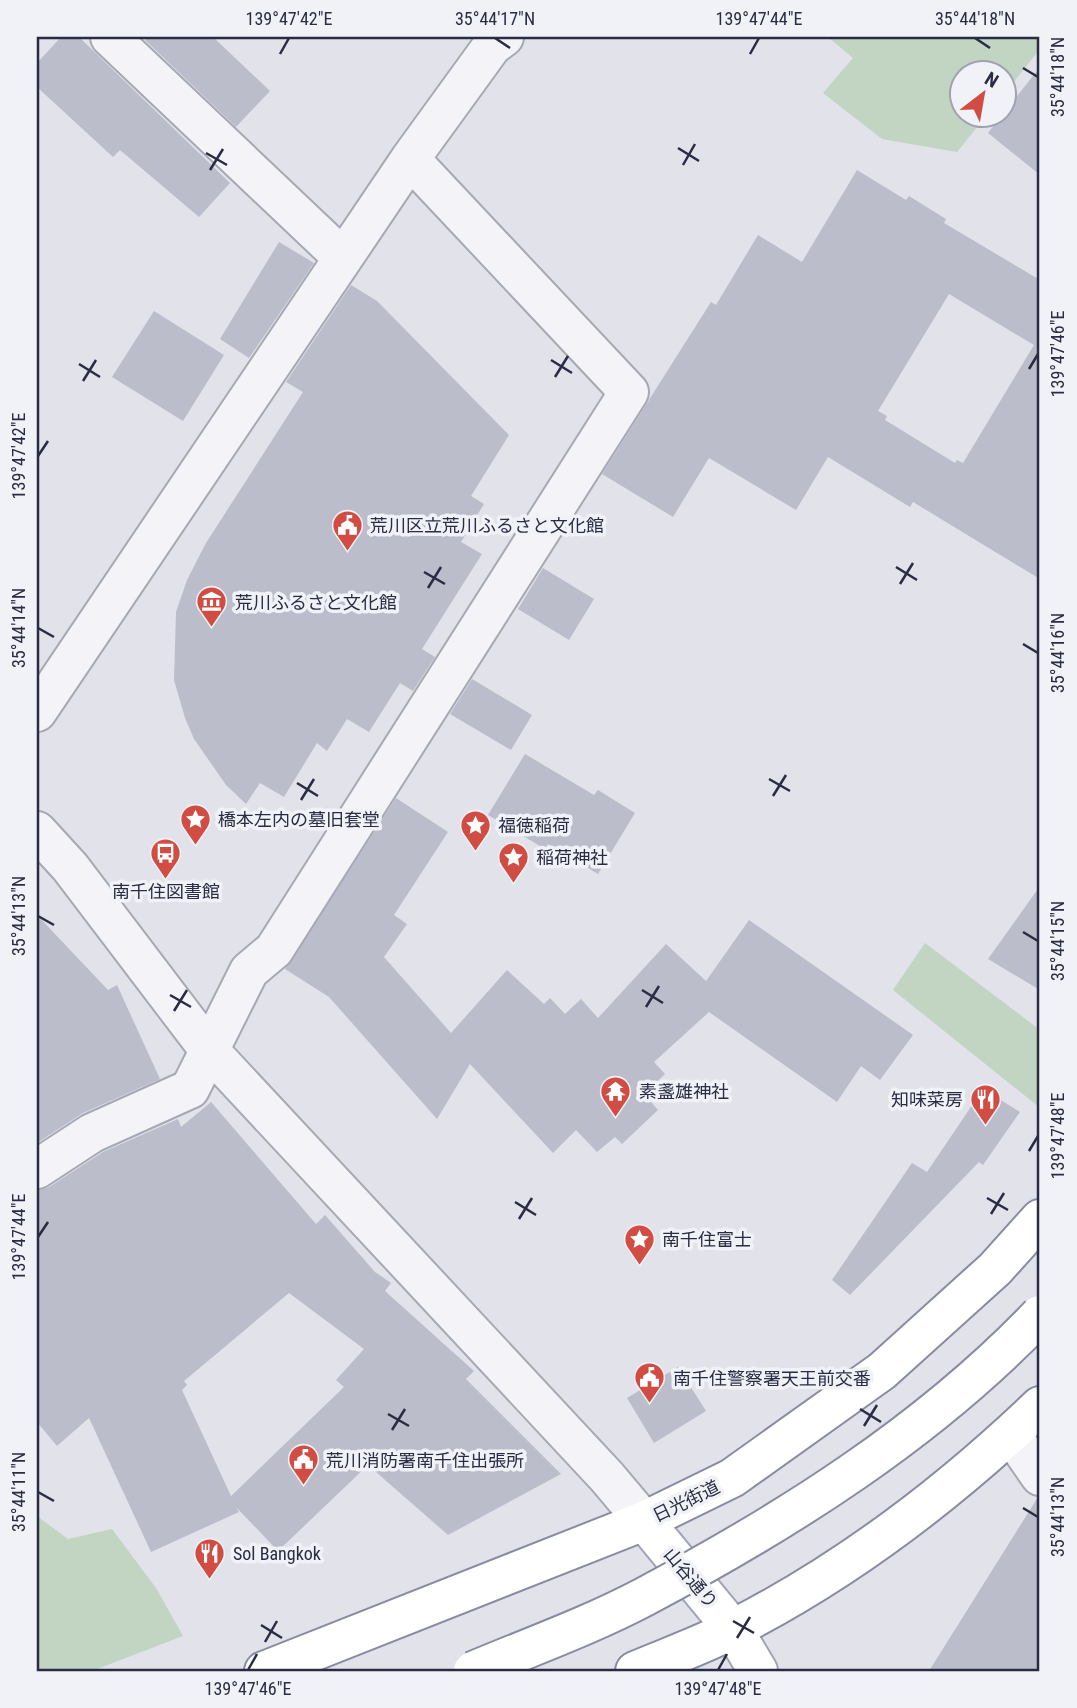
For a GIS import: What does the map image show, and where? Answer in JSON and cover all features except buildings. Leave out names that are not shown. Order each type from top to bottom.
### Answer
[{"type":"main road","name":"日光街道","points":[[264,1671],[644,1521],[732,1478],[882,1371],[995,1269],[1040,1219]]},
{"type":"main road","points":[[473,1671],[642,1598],[799,1509],[912,1431],[1040,1315]]},
{"type":"main road","points":[[635,1671],[733,1629],[836,1570],[936,1499],[1040,1406]]},
{"type":"main road","name":"山谷通り","points":[[644,1521],[733,1629],[758,1671]]},
{"type":"street","points":[[110,37],[343,258]]},
{"type":"street","points":[[37,712],[410,159],[492,46],[504,37]]},
{"type":"street","points":[[37,1169],[92,1133],[190,1089],[249,971],[274,950],[629,392],[410,159]]},
{"type":"street","points":[[37,831],[70,867],[208,1051],[607,1478],[644,1521]]},
{"type":"street","points":[[1011,1434],[1040,1476]]},
{"type":"green space","points":[[828,37],[1040,37],[1040,49],[1018,76],[1018,60],[948,60],[948,130],[975,130],[957,152],[882,139],[823,93],[853,58]]},
{"type":"green space","points":[[925,943],[1040,1030],[1039,1107],[893,990]]},
{"type":"green space","points":[[37,1516],[68,1539],[112,1529],[156,1588],[183,1636],[92,1671],[37,1671]]},
{"type":"place","name":"荒川区立荒川ふるさと文化館","points":[[347,552]]},
{"type":"place","name":"荒川ふるさと文化館","points":[[212,629]]},
{"type":"place","name":"橋本左内の墓旧套堂","points":[[195,846]]},
{"type":"place","name":"福徳稲荷","points":[[475,852]]},
{"type":"place","name":"南千住図書館","points":[[166,880]]},
{"type":"place","name":"稲荷神社","points":[[513,884]]},
{"type":"place","name":"素盞雄神社","points":[[616,1118]]},
{"type":"place","name":"知味菜房","points":[[986,1126]]},
{"type":"place","name":"南千住富士","points":[[639,1266]]},
{"type":"place","name":"南千住警察署天王前交番","points":[[650,1405]]},
{"type":"place","name":"荒川消防署南千住出張所","points":[[303,1487]]},
{"type":"place","name":"Sol Bangkok","points":[[210,1580]]}]
